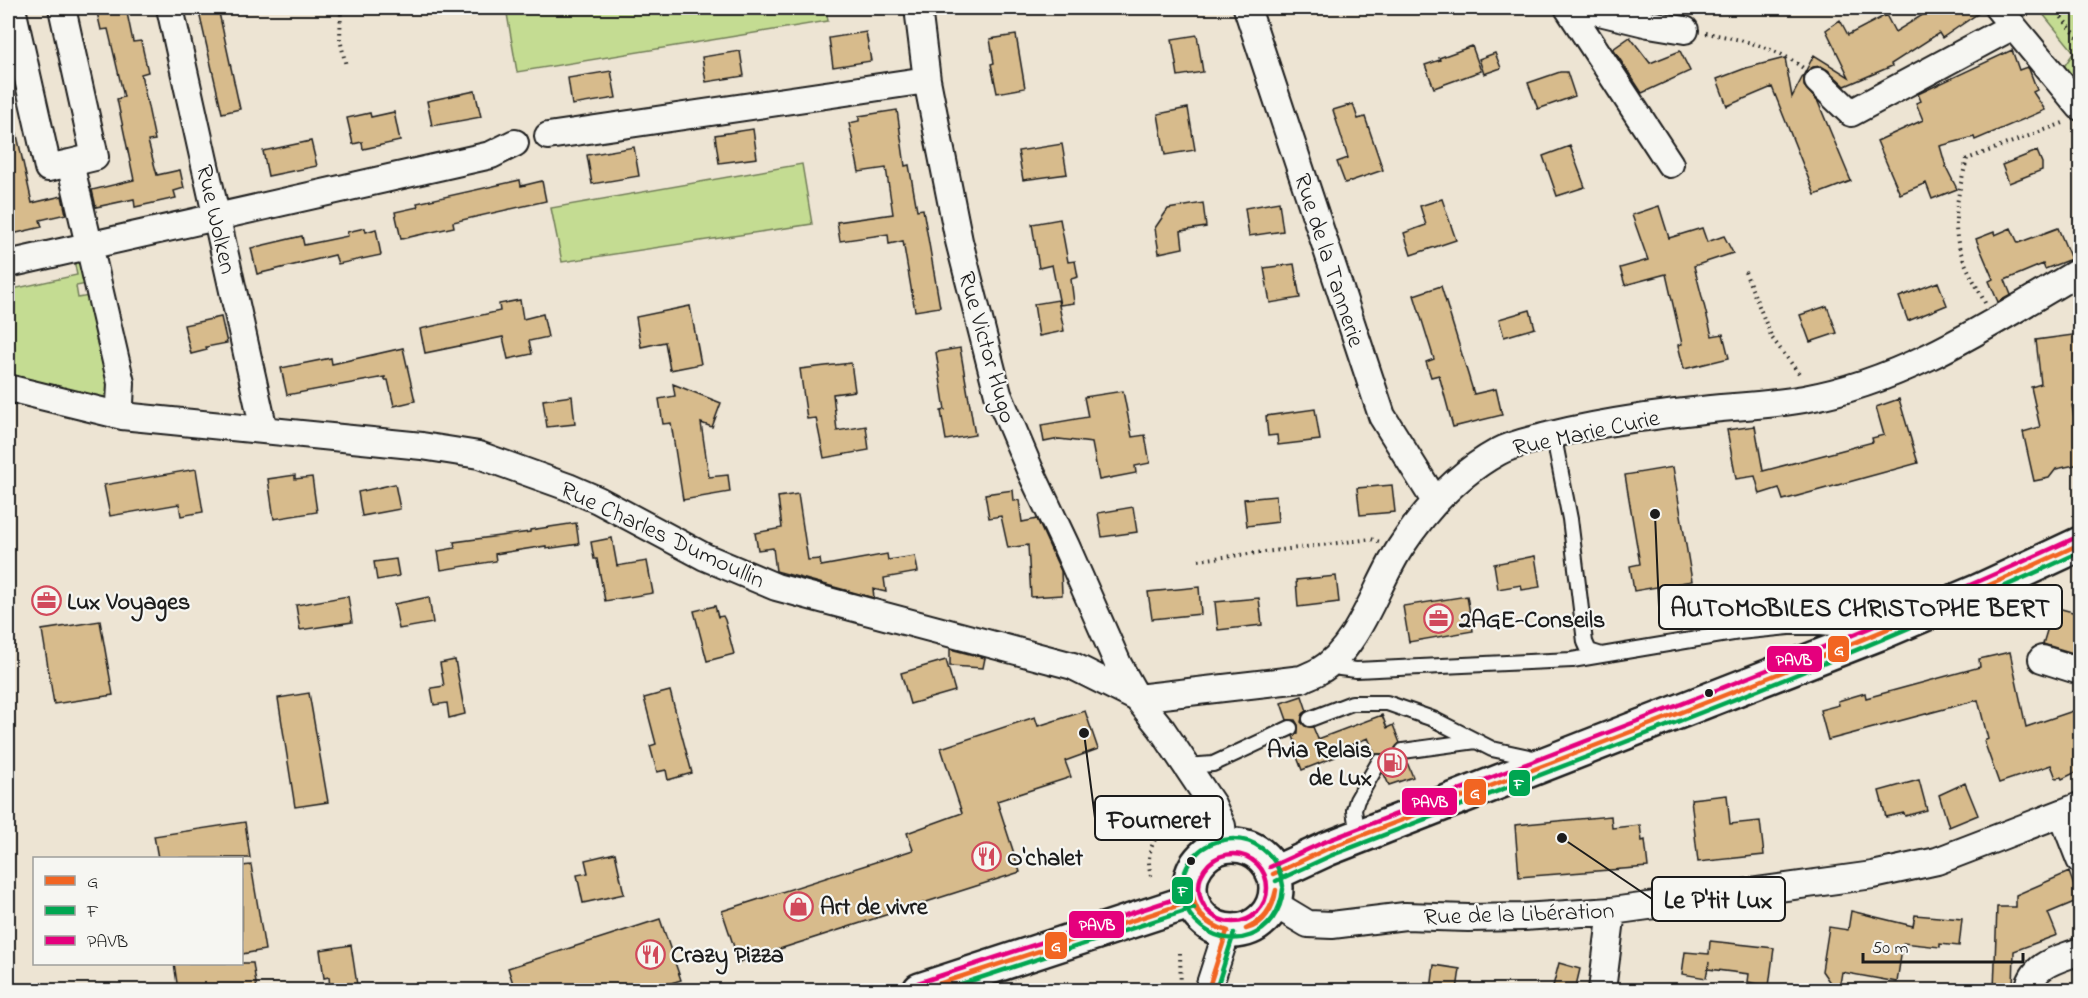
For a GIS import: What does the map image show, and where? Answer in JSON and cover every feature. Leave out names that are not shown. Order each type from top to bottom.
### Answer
[{"type":"main road","points":[[1274,888],[1358,837],[1880,633],[1979,591],[2080,544]]},
{"type":"main road","points":[[1224,846],[1240,846],[1254,851],[1266,861],[1274,888],[1266,916],[1255,926],[1241,931],[1227,931],[1215,928],[1197,912],[1192,901],[1190,887],[1196,867],[1211,851],[1224,846]]},
{"type":"main road","points":[[920,990],[1192,901]]},
{"type":"street","points":[[12,8],[48,168],[95,158],[62,8]]},
{"type":"street","name":"Rue Wolken","points":[[170,8],[264,430]]},
{"type":"street","name":"Rue Victor Hugo","points":[[918,8],[927,80],[959,241],[998,394],[1118,664],[1137,698]]},
{"type":"street","name":"Rue de la Tannerie","points":[[1247,8],[1382,416],[1435,501]]},
{"type":"street","points":[[1568,8],[1670,164]]},
{"type":"street","points":[[1583,8],[1685,30]]},
{"type":"street","points":[[1818,81],[1851,113],[2005,17],[2075,114]]},
{"type":"street","points":[[548,136],[927,80]]},
{"type":"street","points":[[8,264],[491,155],[515,143]]},
{"type":"street","points":[[70,163],[121,383],[122,416]]},
{"type":"street","name":"Rue Marie Curie","points":[[1137,698],[1302,679],[1320,671],[1355,633],[1400,549],[1435,501],[1474,468],[1500,451],[1556,434],[1658,416],[1769,405],[1852,388],[1887,376],[1929,357],[2080,271]]},
{"type":"street","name":"Rue Charles Dumoullin","points":[[8,388],[122,416],[432,447],[479,455],[598,500],[737,573],[776,587],[1073,666],[1137,698],[1161,728],[1206,794],[1222,826],[1224,846]]},
{"type":"street","points":[[2042,659],[2080,671]]},
{"type":"street","points":[[2071,810],[2080,860]]},
{"type":"street","name":"Rue de la Libération","points":[[1274,888],[1308,924],[1332,925],[1405,916],[1523,917],[1612,911],[1873,875],[1936,861],[2071,810]]},
{"type":"street","points":[[1602,990],[1612,911]]},
{"type":"street","points":[[1208,990],[1227,931]]},
{"type":"street","points":[[2028,990],[2034,974],[2046,964],[2080,951]]},
{"type":"lane","points":[[1556,434],[1554,438],[1570,519],[1585,642],[1589,651],[1602,655]]},
{"type":"lane","points":[[1329,662],[1340,668],[1356,670],[1572,660],[1739,632],[1789,627],[1821,627],[1880,633]]},
{"type":"lane","points":[[1310,719],[1352,703],[1387,703],[1433,719],[1492,749],[1552,761]]},
{"type":"lane","points":[[1187,766],[1213,764],[1290,728]]},
{"type":"lane","points":[[1403,751],[1476,741]]},
{"type":"lane","points":[[1358,837],[1354,810],[1357,800],[1379,762]]},
{"type":"path","points":[[341,8],[340,39],[346,66]]},
{"type":"path","points":[[2054,8],[2080,40]]},
{"type":"path","points":[[1685,30],[1737,39],[1783,55],[1801,66],[1818,81]]},
{"type":"path","points":[[1993,322],[1958,244],[1956,218],[1967,159],[2075,114]]},
{"type":"path","points":[[1745,272],[1772,338],[1815,397]]},
{"type":"path","points":[[1199,560],[1371,539],[1400,549]]},
{"type":"path","points":[[1151,876],[1148,865],[1155,837],[1206,794]]},
{"type":"path","points":[[1180,953],[1181,990]]},
{"type":"green space","points":[[506,8],[826,8],[828,21],[517,72]]},
{"type":"green space","points":[[2038,8],[2080,8],[2080,89],[2063,68],[2074,52]]},
{"type":"green space","points":[[802,164],[812,224],[562,262],[551,208]]},
{"type":"green space","points":[[74,260],[81,261],[87,284],[76,286],[78,298],[89,296],[111,383],[107,395],[95,401],[8,380],[8,290],[77,275]]},
{"type":"building","points":[[96,8],[126,8],[133,42],[141,41],[148,72],[141,74],[155,140],[148,141],[157,175],[180,170],[184,188],[174,191],[176,198],[135,207],[134,199],[96,207],[92,190],[134,180],[117,99],[124,97],[108,29],[101,30]]},
{"type":"building","points":[[198,8],[218,8],[240,109],[222,113]]},
{"type":"building","points":[[1934,8],[1983,8],[1983,10],[1942,38],[1939,33],[1891,64],[1892,66],[1845,86],[1821,66],[1813,67],[1804,77],[1804,86],[1818,102],[1851,181],[1815,195],[1772,87],[1727,106],[1717,79],[1746,68],[1785,58],[1792,97],[1814,55],[1849,77],[1826,30],[1840,20],[1848,35],[1886,15],[1895,32]]},
{"type":"building","points":[[866,32],[871,61],[833,67],[829,38]]},
{"type":"building","points":[[1016,35],[1025,88],[997,93],[991,64],[994,63],[990,39]]},
{"type":"building","points":[[1197,35],[1203,72],[1178,76],[1172,39]]},
{"type":"building","points":[[1630,37],[1650,63],[1680,51],[1690,71],[1642,93],[1613,49]]},
{"type":"building","points":[[1472,46],[1481,71],[1434,88],[1425,65]]},
{"type":"building","points":[[2012,50],[2019,70],[2027,67],[2029,69],[2037,90],[2033,92],[2045,110],[1975,140],[1974,137],[1940,146],[1946,167],[1957,189],[1932,199],[1926,183],[1900,194],[1877,141],[1923,120],[1916,103],[1921,101],[1918,94]]},
{"type":"building","points":[[740,51],[744,76],[706,82],[702,57]]},
{"type":"building","points":[[1495,53],[1501,68],[1484,74],[1479,59]]},
{"type":"building","points":[[611,71],[616,98],[572,105],[568,78]]},
{"type":"building","points":[[1560,72],[1567,72],[1575,96],[1538,109],[1528,83]]},
{"type":"building","points":[[475,91],[481,117],[432,126],[427,101]]},
{"type":"building","points":[[1353,104],[1358,119],[1365,117],[1383,170],[1345,183],[1337,162],[1348,158],[1333,110]]},
{"type":"building","points":[[1188,108],[1195,150],[1165,155],[1158,114]]},
{"type":"building","points":[[897,110],[905,166],[909,165],[917,210],[923,209],[940,307],[915,311],[903,241],[889,244],[888,234],[840,241],[837,222],[893,214],[886,168],[859,172],[849,123],[859,121],[859,116]]},
{"type":"building","points":[[394,112],[400,141],[363,149],[362,142],[353,144],[347,118],[370,113],[371,117]]},
{"type":"building","points":[[8,126],[15,126],[32,203],[62,196],[66,214],[40,220],[42,227],[8,235],[8,208],[12,207],[8,189]]},
{"type":"building","points":[[753,129],[757,158],[719,163],[715,135]]},
{"type":"building","points":[[311,141],[317,166],[268,176],[263,151]]},
{"type":"building","points":[[1062,144],[1067,174],[1023,180],[1018,151]]},
{"type":"building","points":[[1570,146],[1585,187],[1557,196],[1543,156]]},
{"type":"building","points":[[634,147],[639,176],[592,184],[587,155]]},
{"type":"building","points":[[2037,151],[2042,170],[2009,183],[2002,165]]},
{"type":"building","points":[[520,180],[521,186],[542,181],[546,201],[453,222],[454,227],[401,239],[395,212],[418,207],[417,203]]},
{"type":"building","points":[[1442,199],[1456,240],[1411,255],[1404,233],[1426,225],[1420,206]]},
{"type":"building","points":[[1279,202],[1283,231],[1249,236],[1245,208]]},
{"type":"building","points":[[1203,203],[1206,227],[1181,231],[1183,248],[1159,253],[1155,228],[1168,209]]},
{"type":"building","points":[[1659,206],[1669,238],[1702,228],[1707,242],[1724,236],[1733,253],[1694,266],[1712,336],[1723,334],[1729,358],[1684,369],[1678,345],[1682,344],[1666,274],[1625,285],[1620,268],[1648,260],[1632,215]]},
{"type":"building","points":[[1060,219],[1068,262],[1075,261],[1078,277],[1071,279],[1074,303],[1060,305],[1052,265],[1039,268],[1032,224]]},
{"type":"building","points":[[365,228],[366,232],[376,229],[381,255],[338,264],[335,255],[257,274],[251,248],[302,236],[304,245],[348,236],[347,232]]},
{"type":"building","points":[[2011,228],[2018,243],[2058,228],[2071,259],[2045,269],[2043,264],[2005,280],[2011,295],[1998,302],[1989,281],[1993,279],[1976,239],[1994,232],[1995,235]]},
{"type":"building","points":[[1294,264],[1300,298],[1270,303],[1264,268]]},
{"type":"building","points":[[1938,282],[1947,305],[1908,321],[1899,297]]},
{"type":"building","points":[[1441,286],[1474,394],[1496,389],[1502,415],[1453,427],[1439,375],[1431,377],[1426,362],[1434,359],[1414,295]]},
{"type":"building","points":[[520,300],[523,319],[543,314],[548,337],[529,341],[532,354],[508,359],[503,337],[425,353],[420,329],[500,311],[499,304]]},
{"type":"building","points":[[1058,300],[1064,331],[1039,336],[1034,304]]},
{"type":"building","points":[[690,306],[701,364],[670,370],[665,342],[641,347],[636,317]]},
{"type":"building","points":[[1827,306],[1837,333],[1810,342],[1800,315]]},
{"type":"building","points":[[1530,310],[1535,328],[1504,337],[1499,319]]},
{"type":"building","points":[[221,317],[227,343],[206,347],[207,350],[191,354],[184,325]]},
{"type":"building","points":[[2080,334],[2080,403],[2072,405],[2080,464],[2056,469],[2049,478],[2034,481],[2023,432],[2040,427],[2031,387],[2041,384],[2036,340]]},
{"type":"building","points":[[403,348],[415,401],[394,406],[388,380],[385,380],[385,377],[287,395],[281,368],[331,358],[332,364]]},
{"type":"building","points":[[960,348],[975,435],[946,440],[941,411],[945,410],[936,352]]},
{"type":"building","points":[[851,363],[855,391],[833,394],[837,431],[866,426],[869,450],[824,458],[816,418],[807,419],[800,369]]},
{"type":"building","points":[[673,384],[721,403],[712,427],[701,423],[709,477],[728,475],[730,492],[683,500],[671,423],[663,424],[659,399],[675,396]]},
{"type":"building","points":[[1123,391],[1132,437],[1145,435],[1150,463],[1135,466],[1136,473],[1099,480],[1092,443],[1059,439],[1044,442],[1041,425],[1088,417],[1084,397]]},
{"type":"building","points":[[572,396],[575,424],[547,427],[543,400]]},
{"type":"building","points":[[1899,399],[1918,463],[1783,500],[1779,488],[1760,494],[1755,476],[1736,479],[1727,430],[1755,426],[1763,471],[1873,442],[1872,438],[1884,435],[1876,407]]},
{"type":"building","points":[[1315,409],[1320,440],[1278,445],[1277,435],[1268,436],[1266,416]]},
{"type":"building","points":[[1673,467],[1692,581],[1634,591],[1630,566],[1640,564],[1625,475]]},
{"type":"building","points":[[196,469],[203,512],[181,516],[179,504],[110,516],[104,485]]},
{"type":"building","points":[[295,475],[295,479],[312,477],[317,512],[274,519],[268,479]]},
{"type":"building","points":[[395,484],[400,509],[362,516],[358,492]]},
{"type":"building","points":[[1392,485],[1395,512],[1360,515],[1357,488]]},
{"type":"building","points":[[1013,490],[1014,501],[1019,500],[1022,522],[1037,519],[1061,571],[1062,595],[1031,597],[1028,545],[1008,548],[1001,516],[989,518],[985,494]]},
{"type":"building","points":[[798,494],[808,560],[820,559],[821,566],[887,554],[888,560],[915,556],[918,572],[884,578],[886,592],[873,589],[874,598],[776,571],[773,548],[758,550],[755,533],[782,528],[778,497]]},
{"type":"building","points":[[1276,496],[1278,522],[1247,526],[1244,499]]},
{"type":"building","points":[[1133,507],[1137,532],[1102,537],[1098,513]]},
{"type":"building","points":[[576,523],[579,544],[546,549],[546,546],[495,554],[496,561],[441,570],[438,551],[455,548],[454,542],[530,532],[530,530]]},
{"type":"building","points":[[612,538],[617,566],[647,561],[653,593],[605,601],[597,559],[594,559],[591,542]]},
{"type":"building","points":[[1535,556],[1540,587],[1522,590],[1521,585],[1498,589],[1494,564]]},
{"type":"building","points":[[396,559],[399,576],[377,580],[374,562]]},
{"type":"building","points":[[1336,576],[1339,602],[1298,607],[1296,580]]},
{"type":"building","points":[[1199,587],[1201,614],[1152,619],[1148,592]]},
{"type":"building","points":[[348,596],[352,622],[300,630],[296,605]]},
{"type":"building","name":"2AGE-Conseils","points":[[1467,596],[1473,631],[1409,642],[1403,606]]},
{"type":"building","points":[[429,597],[433,623],[399,629],[394,604]]},
{"type":"building","points":[[1259,598],[1262,625],[1218,630],[1215,602]]},
{"type":"building","points":[[715,606],[718,617],[723,616],[725,620],[734,654],[707,661],[694,611]]},
{"type":"building","points":[[2054,607],[2080,614],[2080,655],[2043,644]]},
{"type":"building","points":[[100,621],[113,695],[54,704],[42,630]]},
{"type":"building","points":[[950,649],[985,658],[983,668],[950,666]]},
{"type":"building","points":[[2010,652],[2026,727],[2076,710],[2077,714],[2080,713],[2080,770],[2062,779],[2061,777],[2056,778],[2051,765],[1999,783],[1984,741],[1988,739],[1978,700],[1828,740],[1820,710],[1839,705],[1838,701],[1865,693],[1866,698],[1980,667],[1979,659]]},
{"type":"building","points":[[455,660],[465,714],[449,718],[447,703],[434,705],[431,688],[444,686],[440,663]]},
{"type":"building","points":[[946,660],[955,691],[910,704],[901,673]]},
{"type":"building","points":[[670,691],[692,773],[668,780],[666,770],[657,772],[650,746],[656,744],[644,698]]},
{"type":"building","points":[[309,693],[328,802],[295,807],[278,698]]},
{"type":"building","points":[[1302,696],[1307,711],[1303,714],[1301,722],[1305,726],[1313,727],[1318,739],[1382,715],[1387,728],[1393,725],[1400,743],[1395,748],[1396,756],[1406,760],[1413,777],[1389,785],[1383,772],[1388,763],[1387,758],[1383,754],[1375,754],[1368,738],[1333,752],[1335,757],[1302,770],[1294,749],[1297,747],[1293,736],[1298,733],[1298,725],[1295,720],[1287,720],[1281,703]]},
{"type":"building","points":[[1085,711],[1098,749],[1065,761],[1071,777],[997,801],[1020,872],[739,962],[722,911],[913,850],[907,833],[962,813],[941,748],[1035,717],[1038,726]]},
{"type":"building","points":[[1919,780],[1927,810],[1905,816],[1904,813],[1886,817],[1879,791]]},
{"type":"building","points":[[1965,783],[1978,815],[1949,827],[1939,795]]},
{"type":"building","points":[[1727,795],[1730,824],[1760,821],[1764,855],[1698,862],[1691,799]]},
{"type":"building","points":[[1611,816],[1612,828],[1640,825],[1642,841],[1645,840],[1648,867],[1519,877],[1515,825]]},
{"type":"building","points":[[245,822],[250,858],[158,857],[154,836]]},
{"type":"building","points":[[615,853],[624,894],[583,903],[577,875],[588,873],[585,860]]},
{"type":"building","points":[[251,865],[265,950],[243,954],[243,866]]},
{"type":"building","points":[[2069,872],[2079,900],[2048,913],[2057,935],[2014,951],[2013,990],[1994,990],[1997,907],[2016,907],[2016,895]]},
{"type":"building","points":[[1851,911],[1913,926],[1915,915],[1962,919],[1959,946],[1940,944],[1940,947],[1903,943],[1897,982],[1842,972],[1839,990],[1835,990],[1822,971],[1829,927],[1848,930]]},
{"type":"building","points":[[660,919],[681,980],[648,990],[515,990],[508,968]]},
{"type":"building","points":[[1710,941],[1774,948],[1769,986],[1748,982],[1749,974],[1708,969],[1709,962],[1706,978],[1682,974],[1685,952],[1709,954]]},
{"type":"building","points":[[351,945],[357,985],[330,989],[329,977],[324,978],[320,950]]},
{"type":"building","points":[[253,963],[257,990],[178,990],[174,965]]},
{"type":"building","points":[[1559,963],[1580,969],[1575,990],[1552,990]]},
{"type":"building","points":[[1434,965],[1460,969],[1457,990],[1431,990]]},
{"type":"transit line","name":"PAVB","points":[[1270,867],[1324,842],[1797,658],[2077,537]]},
{"type":"transit line","name":"G","points":[[1273,874],[1327,849],[1801,665],[1988,586],[2080,544]]},
{"type":"transit line","name":"F","points":[[1276,881],[1330,856],[1613,747],[1895,634],[2080,552]]},
{"type":"transit line","name":"F","points":[[1283,886],[1276,864],[1263,849],[1246,841],[1228,839],[1210,844],[1195,855],[1185,872],[1182,894],[1187,910],[1196,922],[1209,932],[1223,937],[1237,938],[1251,936],[1263,929],[1280,905],[1283,889]]},
{"type":"transit line","name":"PAVB","points":[[1226,854],[1240,854],[1252,859],[1262,869],[1267,888],[1262,907],[1252,917],[1240,922],[1226,922],[1214,917],[1204,907],[1199,895],[1199,881],[1204,869],[1214,859],[1226,854]]},
{"type":"transit line","name":"G","points":[[1191,886],[1197,910],[1201,915],[1212,924],[1228,931]]},
{"type":"transit line","name":"G","points":[[1191,886],[1192,902],[1200,916],[1213,926],[1228,931]]},
{"type":"transit line","name":"G","points":[[1246,929],[1266,914],[1276,890]]},
{"type":"transit line","name":"G","points":[[1246,929],[1258,924],[1267,914],[1276,890]]},
{"type":"transit line","name":"PAVB","points":[[918,983],[1190,894]]},
{"type":"transit line","name":"G","points":[[920,990],[1192,901]]},
{"type":"transit line","name":"F","points":[[943,990],[1194,908]]},
{"type":"transit line","name":"G","points":[[1208,990],[1227,931]]},
{"type":"transit line","name":"F","points":[[1216,990],[1234,933]]},
{"type":"place","name":"AUTOMOBILES CHRISTOPHE BERT","points":[[1655,514]]},
{"type":"place","name":"Lux Voyages","points":[[46,601]]},
{"type":"place","name":"2AGE-Conseils","points":[[1438,619]]},
{"type":"place","name":"Fourneret","points":[[1084,733]]},
{"type":"place","name":"Avia Relais de Lux","points":[[1393,763]]},
{"type":"place","name":"Le P'tit Lux","points":[[1562,838]]},
{"type":"place","name":"O'chalet","points":[[986,857]]},
{"type":"place","name":"Art de vivre","points":[[799,906]]},
{"type":"place","name":"Crazy Pizza","points":[[650,954]]}]
